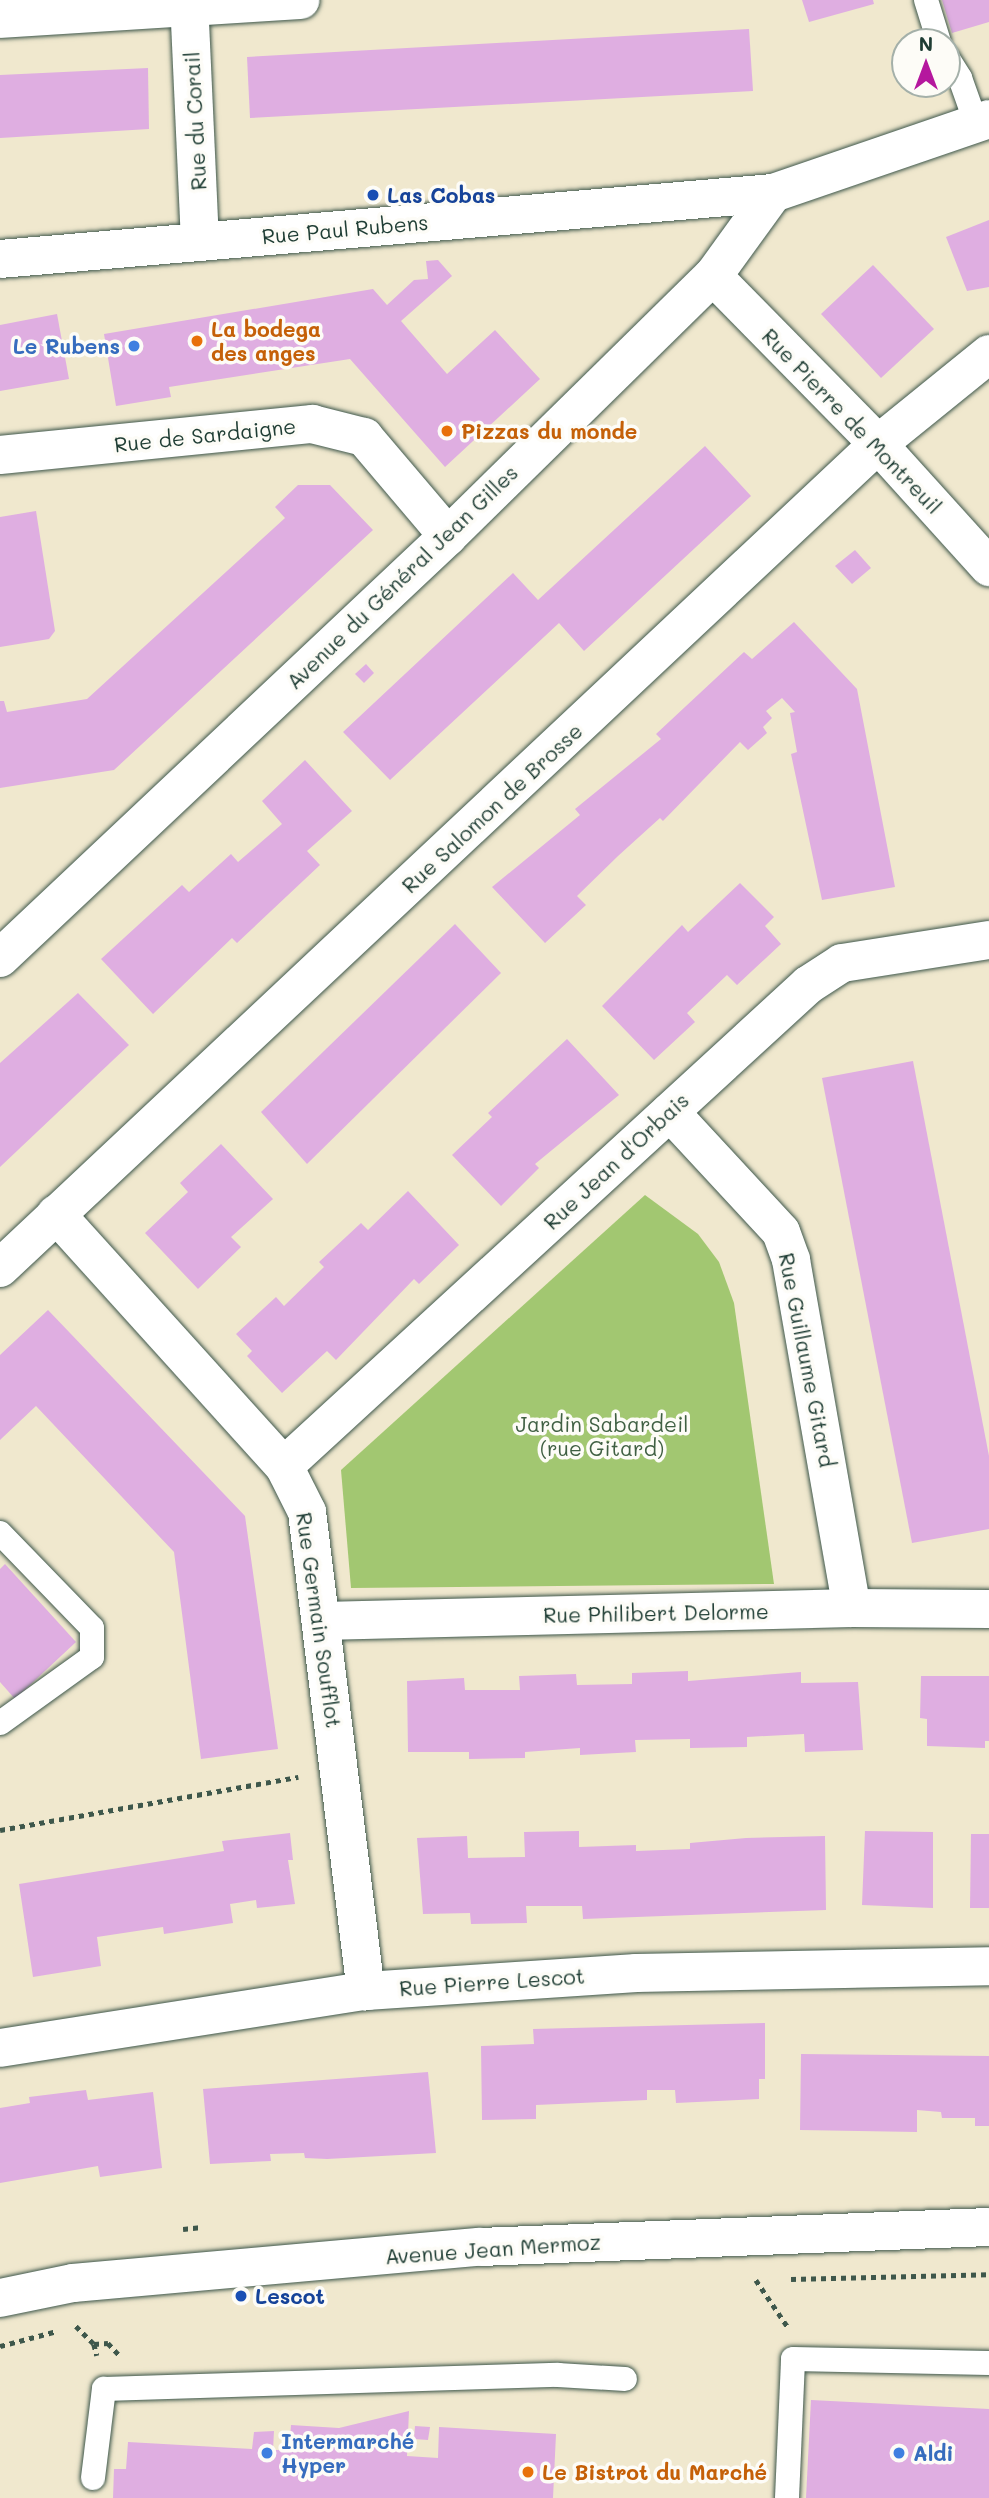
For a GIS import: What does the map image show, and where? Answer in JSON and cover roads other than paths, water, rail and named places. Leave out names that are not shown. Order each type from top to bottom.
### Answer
[{"type":"street","points":[[0,19],[189,4],[300,0]]},
{"type":"street","name":"Rue du Corail","points":[[189,4],[200,242]]},
{"type":"street","points":[[773,193],[983,121]]},
{"type":"street","name":"Rue Paul Rubens","points":[[0,259],[773,193]]},
{"type":"street","name":"Avenue du Général Jean Gilles","points":[[0,958],[448,536],[713,276],[773,193]]},
{"type":"street","name":"Rue Pierre de Montreuil","points":[[713,276],[878,444],[989,567]]},
{"type":"street","name":"Rue Salomon de Brosse","points":[[0,1268],[878,444],[989,354]]},
{"type":"street","name":"Rue de Sardaigne","points":[[0,455],[312,424],[364,437],[448,536]]},
{"type":"street","name":"Rue Jean d'Orbais","points":[[284,1466],[808,985],[842,963],[989,940]]},
{"type":"street","name":"Rue Guillaume Gitard","points":[[670,1112],[781,1232],[792,1260],[852,1608]]},
{"type":"street","name":"Rue Germain Soufflot","points":[[56,1214],[284,1466],[307,1512],[366,1991]]},
{"type":"street","name":"Rue Philibert Delorme","points":[[322,1621],[852,1608],[989,1609]]},
{"type":"street","name":"Rue Pierre Lescot","points":[[0,2048],[366,1991],[636,1973],[989,1966]]},
{"type":"street","name":"Avenue Jean Mermoz","points":[[0,2298],[73,2283],[480,2247],[989,2227]]},
{"type":"lane","points":[[926,0],[935,28]]},
{"type":"lane","points":[[961,80],[983,121]]},
{"type":"lane","points":[[0,1533],[92,1628],[92,1657],[0,1723]]},
{"type":"lane","points":[[787,2498],[793,2359],[989,2363]]},
{"type":"lane","points":[[93,2478],[104,2389],[558,2375],[625,2379]]},
{"type":"place","name":"Las Cobas","points":[[373,195]]},
{"type":"place","name":"La bodega des anges","points":[[197,341]]},
{"type":"place","name":"Le Rubens","points":[[134,346]]},
{"type":"place","name":"Pizzas du monde","points":[[447,431]]},
{"type":"place","name":"Lescot","points":[[241,2296]]},
{"type":"place","name":"Intermarché Hyper","points":[[267,2453]]},
{"type":"place","name":"Aldi","points":[[899,2453]]},
{"type":"place","name":"Le Bistrot du Marché","points":[[528,2472]]},
{"type":"park label","name":"Jardin Sabardeil (rue Gitard)","points":[[602,1436]]}]
